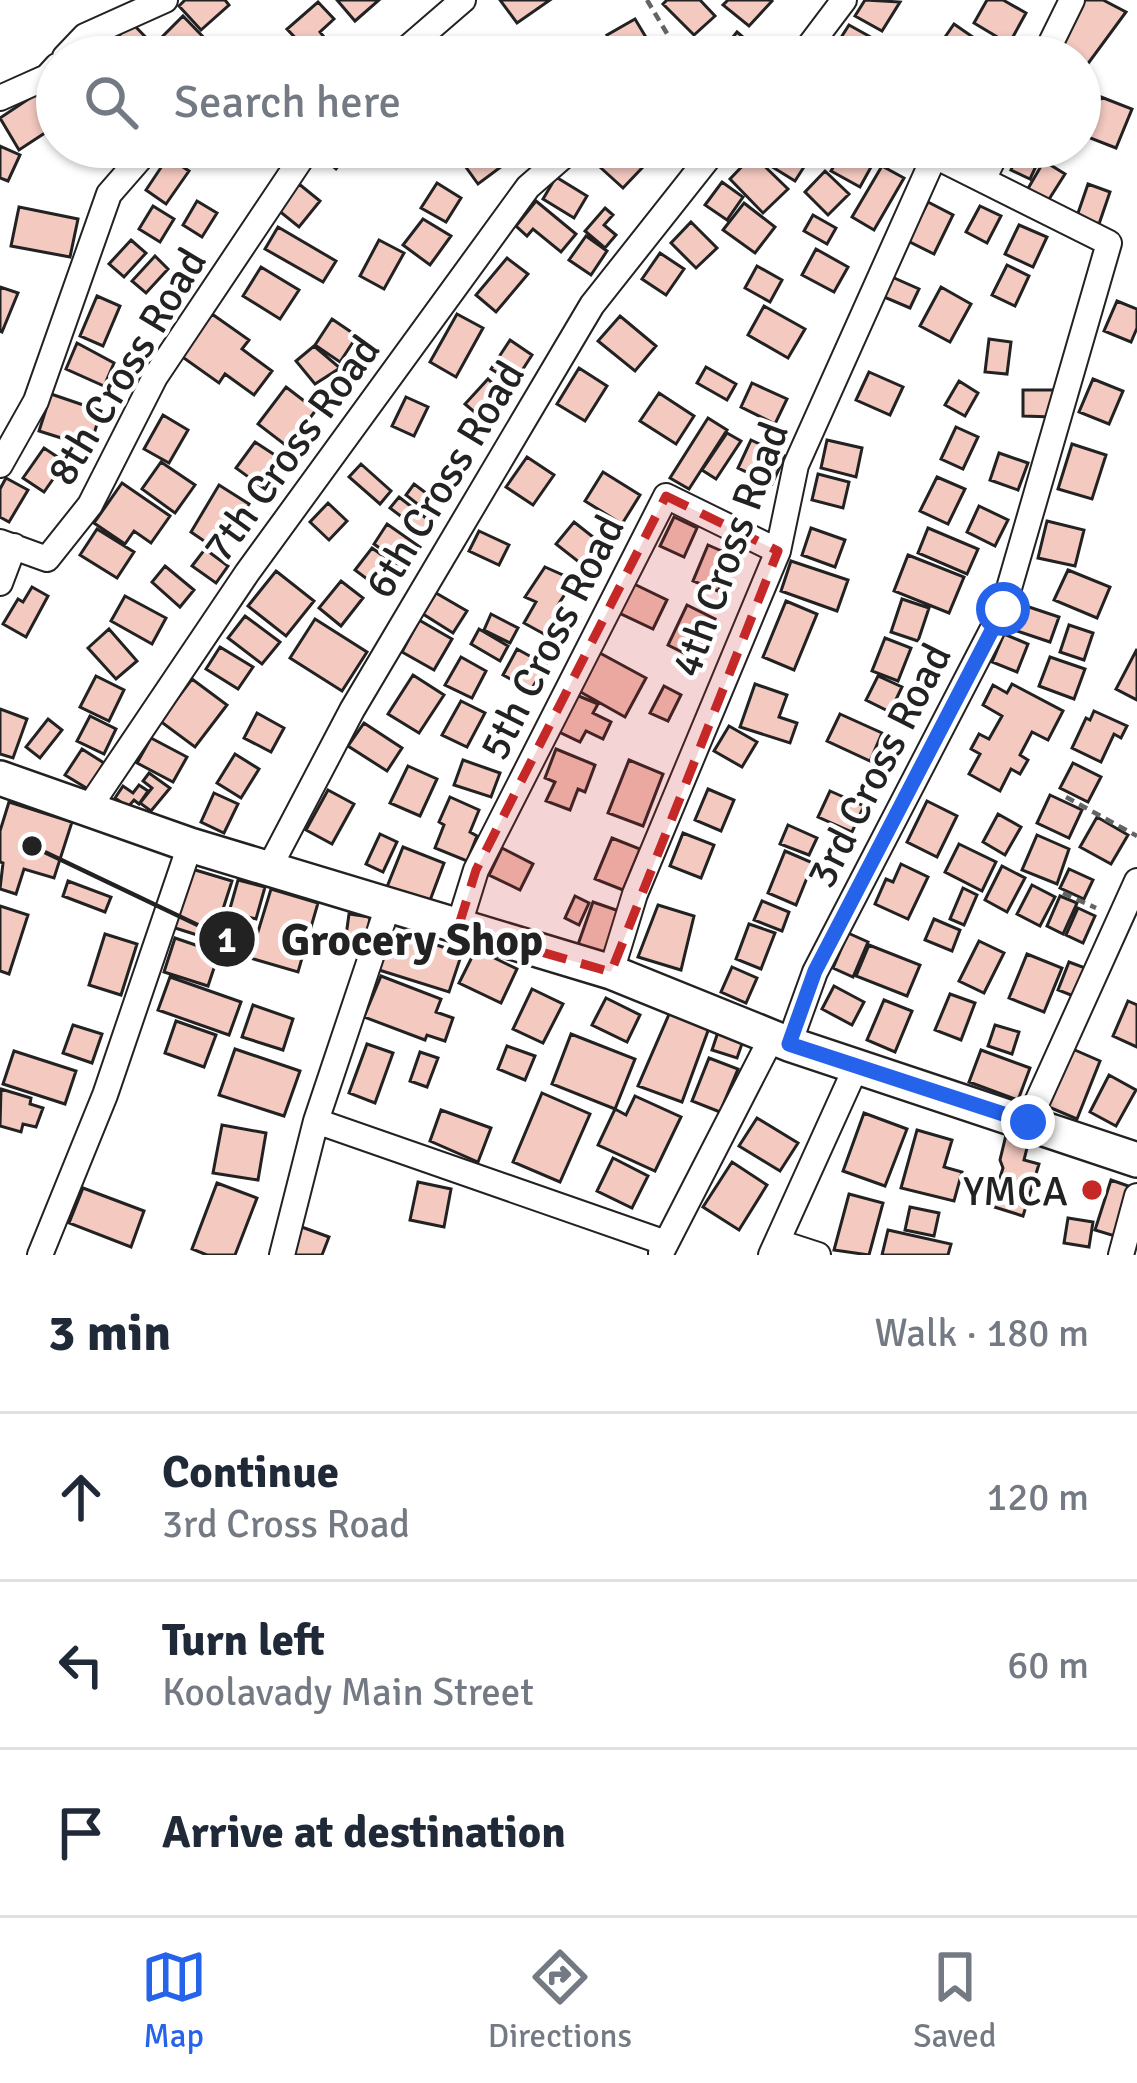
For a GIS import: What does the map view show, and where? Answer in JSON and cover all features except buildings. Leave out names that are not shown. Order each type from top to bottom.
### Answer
[{"type":"main road","points":[[2,784],[388,907],[611,971],[781,1041],[1137,1160]]},
{"type":"street","points":[[85,36],[165,0]]},
{"type":"street","points":[[421,36],[463,0]]},
{"type":"street","points":[[817,36],[844,0]]},
{"type":"street","points":[[1054,36],[1072,0]]},
{"type":"street","points":[[0,98],[36,82]]},
{"type":"street","points":[[0,465],[36,401],[109,194],[132,168]]},
{"type":"street","name":"8th Cross Road","points":[[0,583],[7,544],[47,559],[90,506],[155,377],[295,168]]},
{"type":"street","name":"7th Cross Road","points":[[88,809],[248,573],[528,188],[550,168]]},
{"type":"street","name":"6th Cross Road","points":[[268,870],[352,710],[592,305],[700,168]]},
{"type":"street","name":"4th Cross Road","points":[[611,971],[635,894],[778,551],[796,465],[918,168]]},
{"type":"street","points":[[958,168],[983,180],[989,168]]},
{"type":"street","name":"3rd Cross Road","points":[[663,1249],[781,1041],[1003,609],[1108,243],[983,180]]},
{"type":"street","name":"5th Cross Road","points":[[458,928],[476,870],[666,496],[778,551]]},
{"type":"street","points":[[40,1255],[105,1095],[190,845]]},
{"type":"street","points":[[1028,1122],[1137,881]]},
{"type":"street","points":[[282,1255],[316,1120],[388,907]]},
{"type":"street","points":[[818,1255],[775,1248],[857,1065]]},
{"type":"street","points":[[316,1120],[663,1249]]},
{"type":"street","points":[[1121,1255],[1137,1196]]},
{"type":"path","points":[[647,0],[668,36]]},
{"type":"path","points":[[1066,797],[1137,836]]},
{"type":"path","points":[[1063,893],[1120,919]]},
{"type":"highlighted area","points":[[666,496],[778,551],[611,972],[458,928],[476,870]]},
{"type":"place","name":"Grocery Shop","points":[[32,846]]},
{"type":"place","name":"YMCA","points":[[1092,1190]]},
{"type":"route","points":[[1003,609],[815,971],[789,1044],[1028,1122]]}]
